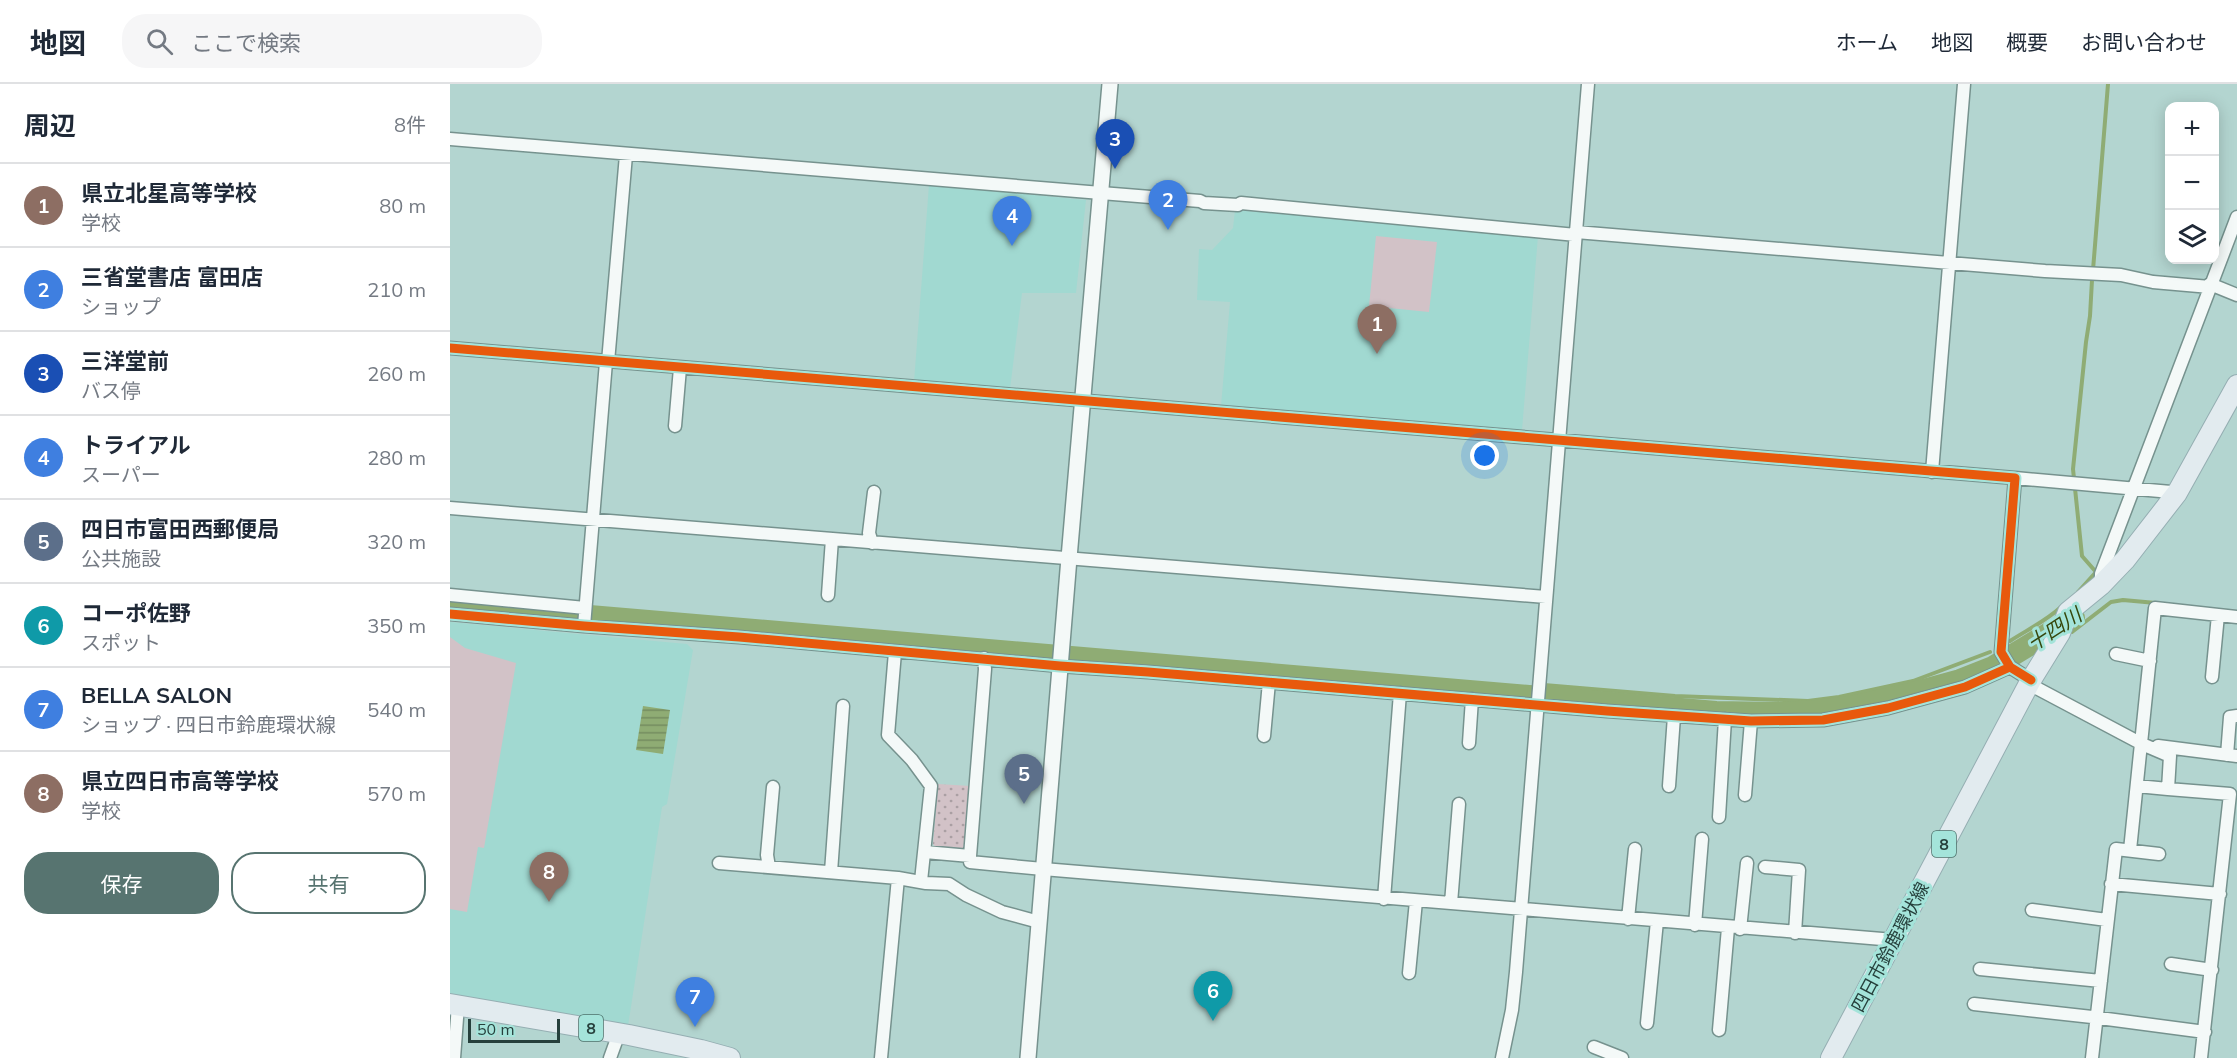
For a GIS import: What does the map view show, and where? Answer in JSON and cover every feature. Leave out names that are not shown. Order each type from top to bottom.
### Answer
[{"type":"main road","name":"四日市鈴鹿環状線","points":[[1831,1058],[2068,612],[2101,585],[2125,560],[2175,495],[2237,385]]},
{"type":"main road","name":"8","points":[[454,1004],[620,1033],[729,1058]]},
{"type":"street","points":[[1028,1058],[1110,84]]},
{"type":"street","points":[[1502,1058],[1512,1010],[1521,909],[1588,84]]},
{"type":"street","points":[[1932,472],[1964,84]]},
{"type":"street","points":[[450,139],[1204,203],[1238,205],[1241,203],[1576,234],[2121,275],[2152,282],[2210,286],[2237,295]]},
{"type":"street","points":[[584,625],[626,155]]},
{"type":"street","points":[[2101,585],[2101,574],[2237,217]]},
{"type":"street","points":[[450,348],[1559,442],[2075,483],[2171,492],[2175,495]]},
{"type":"street","points":[[675,426],[680,368]]},
{"type":"street","points":[[2014,478],[2001,652],[2010,667],[2030,682],[2142,744],[2170,756],[2168,789]]},
{"type":"street","points":[[872,543],[869,533],[873,492]]},
{"type":"street","points":[[450,508],[1546,597]]},
{"type":"street","points":[[828,595],[832,539]]},
{"type":"street","points":[[450,595],[585,609]]},
{"type":"street","points":[[2130,850],[2155,608],[2237,617]]},
{"type":"street","points":[[450,614],[1751,721],[1800,722],[1859,714],[1943,694],[2010,667]]},
{"type":"street","points":[[2212,677],[2218,615]]},
{"type":"street","points":[[895,652],[888,735],[912,760],[932,786],[921,881]]},
{"type":"street","points":[[2116,654],[2150,661]]},
{"type":"street","points":[[984,658],[970,862],[1384,899],[1894,940]]},
{"type":"street","points":[[1264,736],[1269,682]]},
{"type":"street","points":[[1384,899],[1400,693]]},
{"type":"street","points":[[1468,743],[1472,699]]},
{"type":"street","points":[[831,872],[843,706]]},
{"type":"street","points":[[1669,786],[1674,716]]},
{"type":"street","points":[[2142,744],[2232,755],[2230,717],[2237,716]]},
{"type":"street","points":[[1719,817],[1725,719]]},
{"type":"street","points":[[1745,795],[1751,721]]},
{"type":"street","points":[[2137,786],[2230,794],[2233,797],[2201,1058]]},
{"type":"street","points":[[769,867],[767,855],[772,787]]},
{"type":"street","points":[[1451,903],[1459,804]]},
{"type":"street","points":[[1695,925],[1702,838]]},
{"type":"street","points":[[1628,919],[1635,849]]},
{"type":"street","points":[[2092,1058],[2116,849],[2159,854]]},
{"type":"street","points":[[925,852],[970,856]]},
{"type":"street","points":[[719,862],[950,884],[966,895],[1002,912],[1039,922]]},
{"type":"street","points":[[1719,1030],[1734,928],[1747,863]]},
{"type":"street","points":[[2224,865],[2237,866]]},
{"type":"street","points":[[1765,867],[1799,870],[1795,933]]},
{"type":"street","points":[[881,1058],[898,878]]},
{"type":"street","points":[[2111,884],[2220,894]]},
{"type":"street","points":[[1410,973],[1416,901]]},
{"type":"street","points":[[2032,910],[2107,920]]},
{"type":"street","points":[[1647,1023],[1657,921]]},
{"type":"street","points":[[2171,964],[2212,970]]},
{"type":"street","points":[[1980,969],[2101,981]]},
{"type":"street","points":[[454,1004],[454,1058]]},
{"type":"street","points":[[1974,1004],[2205,1032]]},
{"type":"street","points":[[610,1058],[620,1033]]},
{"type":"street","points":[[1594,1047],[1622,1058]]},
{"type":"shaded area","points":[[929,185],[1086,200],[1076,293],[1022,293],[1010,389],[914,382]]},
{"type":"shaded area","points":[[1235,210],[1538,236],[1522,430],[1221,406],[1230,302],[1197,300],[1199,249],[1212,250],[1233,228]]},
{"type":"shaded area","points":[[1376,236],[1437,242],[1429,312],[1369,306]]},
{"type":"shaded area","points":[[450,622],[687,644],[693,650],[667,804],[662,807],[628,1026],[450,997]]},
{"type":"shaded area","points":[[450,637],[465,648],[516,663],[484,848],[478,847],[467,912],[450,909]]},
{"type":"shaded area","points":[[643,706],[670,710],[663,754],[636,750]]},
{"type":"shaded area","points":[[938,784],[971,786],[965,848],[962,850],[936,848],[933,844]]},
{"type":"waterway","points":[[2093,270],[2108,84]]},
{"type":"waterway","points":[[2078,592],[2096,572],[2082,556],[2073,469],[2092,280]]},
{"type":"waterway","points":[[2072,632],[2111,602],[2123,600],[2156,603]]},
{"type":"waterway","name":"十四川","points":[[450,604],[1716,712],[1778,713],[1855,706],[1960,680],[1993,667],[2074,618]]},
{"type":"waterway","points":[[2010,641],[2061,607]]},
{"type":"waterway","name":"十四川","points":[[2033,643],[2045,639]]},
{"type":"waterway","points":[[1544,685],[1675,696],[1808,701],[1839,697],[1913,681],[1990,652]]},
{"type":"cycle path","points":[[450,348],[2015,478],[2001,652],[2010,667],[2031,680]]},
{"type":"cycle path","points":[[450,614],[1607,711],[1751,721],[1823,720],[1888,708],[1965,687],[2010,667]]},
{"type":"place","name":"三洋堂前","points":[[1115,169]]},
{"type":"place","name":"三省堂書店 富田店","points":[[1168,230]]},
{"type":"place","name":"トライアル","points":[[1012,246]]},
{"type":"place","name":"県立北星高等学校","points":[[1377,354]]},
{"type":"place","name":"四日市富田西郵便局","points":[[1024,804]]},
{"type":"place","name":"県立四日市高等学校","points":[[549,902]]},
{"type":"place","name":"コーポ佐野","points":[[1213,1021]]},
{"type":"place","name":"BELLA SALON","points":[[695,1027]]}]
